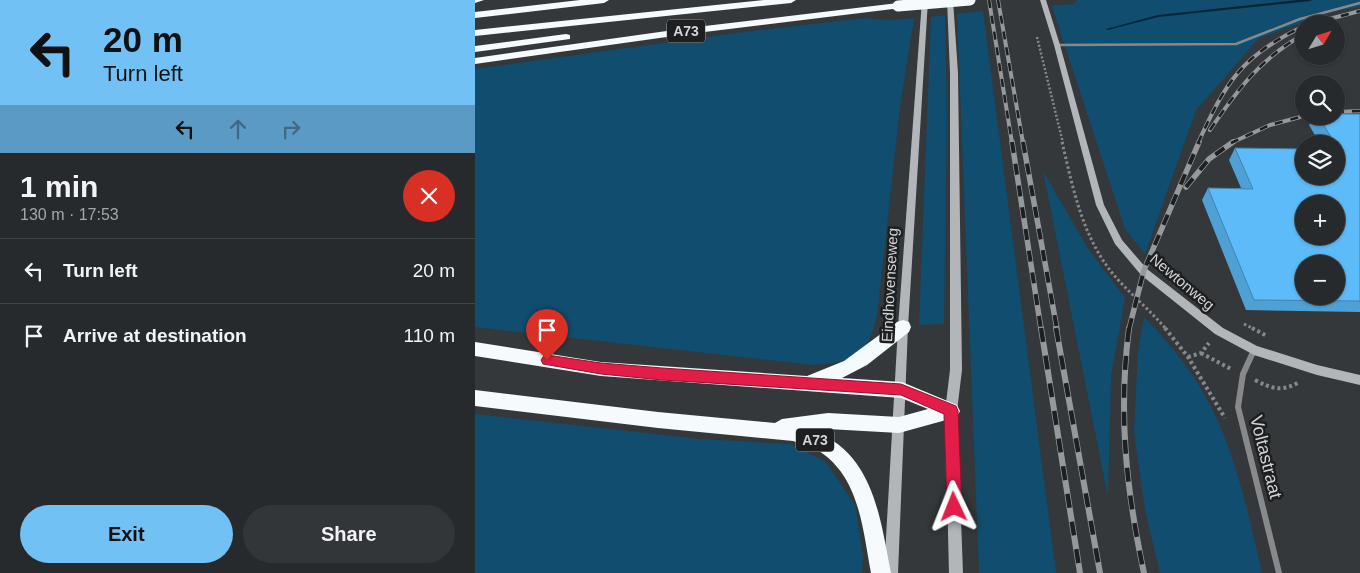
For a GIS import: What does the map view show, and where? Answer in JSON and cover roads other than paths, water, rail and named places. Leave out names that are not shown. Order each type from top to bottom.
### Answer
[{"type":"highway","points":[[475,15],[604,0]]},
{"type":"highway","name":"A73","points":[[475,33],[791,0]]},
{"type":"highway","name":"A73","points":[[475,49],[687,24],[970,0]]},
{"type":"highway","name":"A73","points":[[475,62],[687,31],[898,6]]},
{"type":"highway","points":[[792,383],[820,378],[846,369],[903,327]]},
{"type":"highway","points":[[475,349],[601,368],[901,390],[951,411]]},
{"type":"highway","name":"A73","points":[[475,398],[658,420],[793,433],[812,438],[830,448],[842,458],[854,474],[868,511],[881,573]]},
{"type":"highway","name":"A73","points":[[765,430],[829,421],[899,424],[951,411]]},
{"type":"main road","name":"Eindhovenseweg","points":[[891,573],[903,327],[925,0]]},
{"type":"main road","points":[[950,0],[954,73],[955,350],[951,411],[956,573]]},
{"type":"main road","name":"Newtonweg","points":[[1043,0],[1100,205],[1118,242],[1144,272],[1219,332],[1254,350],[1317,370],[1360,380]]},
{"type":"street","name":"Voltastraat","points":[[1254,350],[1243,374],[1238,407],[1279,573]]},
{"type":"lane","points":[[1057,45],[1236,44],[1300,19],[1360,3]]},
{"type":"waterway","points":[[1108,29],[1158,16],[1310,0]]},
{"type":"railway","points":[[989,0],[1012,143]]},
{"type":"railway","points":[[998,0],[1023,143]]},
{"type":"railway","points":[[1345,15],[1360,11]]},
{"type":"railway","points":[[1198,143],[1227,87],[1238,73],[1265,48],[1295,31]]},
{"type":"railway","points":[[1210,130],[1230,101],[1251,76],[1275,54],[1295,40]]},
{"type":"railway","points":[[1345,112],[1360,111]]},
{"type":"railway","points":[[1233,142],[1270,125],[1295,118]]},
{"type":"railway","points":[[1012,142],[1041,329]]},
{"type":"railway","points":[[1023,142],[1057,329]]},
{"type":"railway","points":[[1129,329],[1144,270],[1199,142]]},
{"type":"railway","points":[[1186,187],[1209,159],[1233,142]]},
{"type":"railway","points":[[1041,328],[1080,573]]},
{"type":"railway","points":[[1056,328],[1100,573]]},
{"type":"railway","points":[[1129,328],[1124,390],[1124,421],[1128,481],[1144,573]]}]
